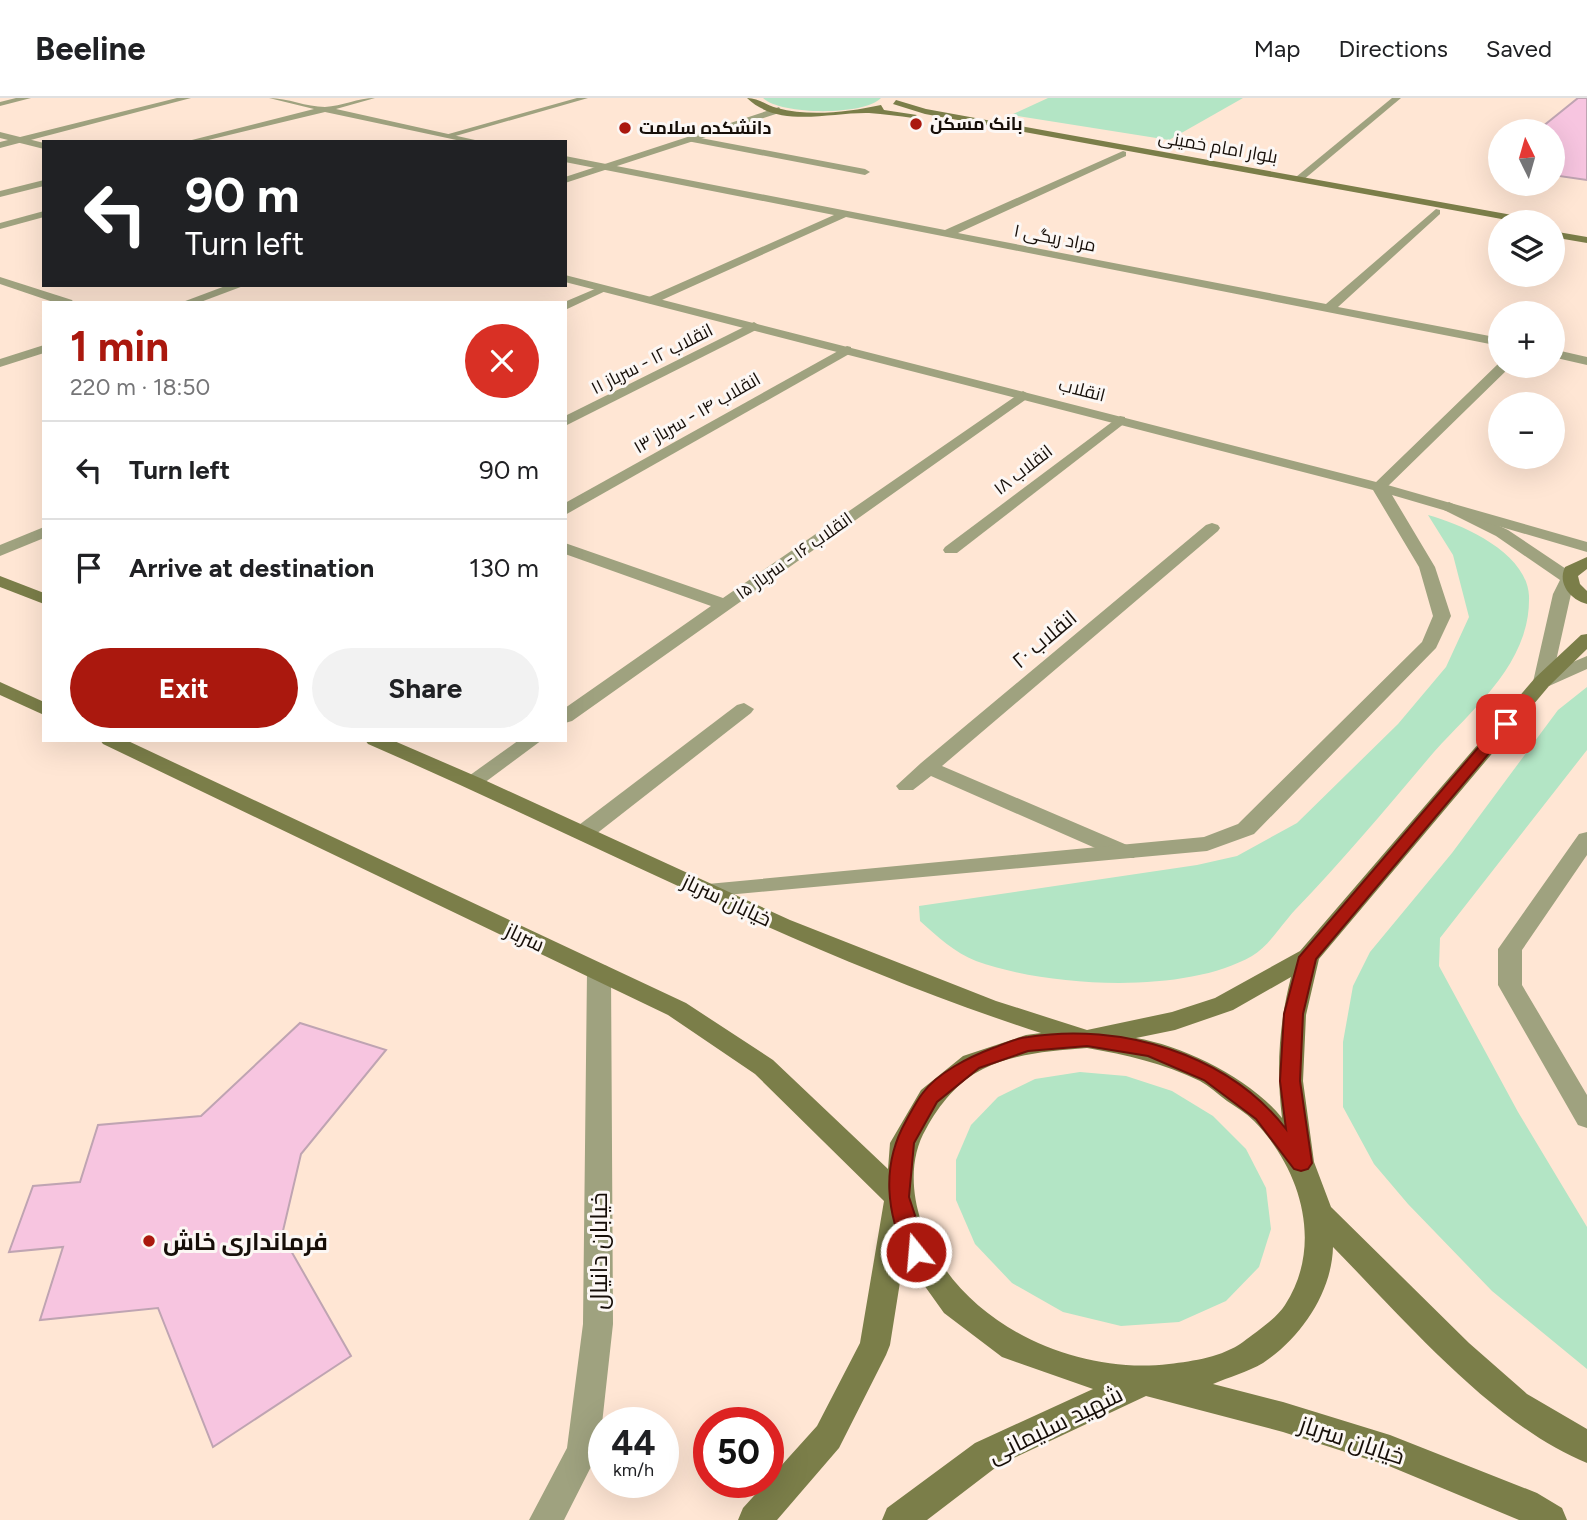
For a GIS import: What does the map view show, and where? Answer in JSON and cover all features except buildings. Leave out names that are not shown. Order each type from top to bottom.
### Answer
[{"type":"main road","points":[[751,98],[763,106],[779,110],[824,114],[870,111],[897,100]]},
{"type":"main road","name":"بلوار امام خمینی","points":[[897,100],[925,111],[1488,214]]},
{"type":"main road","name":"بلوار امام خمینی","points":[[870,111],[914,116],[1488,222]]},
{"type":"main road","points":[[1565,228],[1587,232]]},
{"type":"main road","points":[[1565,236],[1587,240]]},
{"type":"main road","points":[[1587,562],[1571,571],[1569,579],[1573,588],[1587,599]]},
{"type":"main road","points":[[0,581],[42,598]]},
{"type":"main road","points":[[755,1520],[828,1437],[875,1345],[899,1197],[904,1143],[930,1097],[972,1063],[1026,1044],[1087,1039],[1175,1021],[1224,1004],[1308,957],[1542,682],[1587,639]]},
{"type":"main road","points":[[0,688],[42,708]]},
{"type":"main road","name":"سرباز","points":[[114,742],[677,1009],[764,1067],[899,1197]]},
{"type":"main road","name":"خیابان سرباز","points":[[380,742],[473,782],[782,926],[987,1007],[1087,1039]]},
{"type":"main road","points":[[899,1197],[916,1252],[955,1304],[1013,1347],[1085,1374],[1145,1381],[1202,1374],[1252,1353],[1295,1315],[1318,1267],[1319,1214],[1301,1163],[1290,1081],[1294,1014],[1308,957]]},
{"type":"main road","points":[[1087,1039],[1151,1050],[1211,1075],[1263,1113],[1301,1163]]},
{"type":"main road","points":[[1319,1214],[1458,1353],[1516,1404],[1587,1447]]},
{"type":"main road","name":"خیابان سرباز","points":[[1145,1381],[1283,1418],[1390,1451],[1525,1504],[1550,1520]]},
{"type":"main road","name":"شهید سلیمانی","points":[[899,1520],[987,1454],[1145,1381]]},
{"type":"street","points":[[0,104],[27,98]]},
{"type":"street","points":[[0,145],[187,98]]},
{"type":"street","points":[[273,98],[471,140]]},
{"type":"street","points":[[196,140],[371,98]]},
{"type":"street","points":[[1299,179],[1397,98]]},
{"type":"street","points":[[567,179],[779,110]]},
{"type":"street","points":[[0,135],[42,145]]},
{"type":"street","points":[[433,140],[449,135]]},
{"type":"street","points":[[690,139],[865,172]]},
{"type":"street","points":[[946,234],[1123,154]]},
{"type":"street","name":"مراد ریگی ۱","points":[[567,159],[1488,340]]},
{"type":"street","points":[[0,194],[42,184]]},
{"type":"street","points":[[1328,309],[1436,212]]},
{"type":"street","points":[[653,300],[844,214]]},
{"type":"street","points":[[0,226],[42,215]]},
{"type":"street","points":[[14,285],[34,278]]},
{"type":"street","name":"انقلاب","points":[[567,278],[1378,486],[1587,547]]},
{"type":"street","points":[[0,280],[62,301]]},
{"type":"street","points":[[192,301],[234,287]]},
{"type":"street","points":[[567,305],[607,288]]},
{"type":"street","name":"انقلاب ۱۲ - سرباز ۱۱","points":[[567,421],[754,326]]},
{"type":"street","points":[[0,363],[42,350]]},
{"type":"street","name":"انقلاب ۱۴ - سرباز ۱۳","points":[[567,509],[847,350]]},
{"type":"street","points":[[1565,356],[1587,361]]},
{"type":"street","points":[[705,890],[1207,844],[1246,829],[1430,644],[1443,616],[1427,567],[1378,486],[1491,378]]},
{"type":"street","name":"انقلاب ۱۶ - سرباز ۱۵","points":[[567,716],[1023,395]]},
{"type":"street","name":"انقلاب ۱۸","points":[[950,550],[1120,420]]},
{"type":"street","points":[[1449,507],[1502,533],[1569,579],[1562,594],[1542,682]]},
{"type":"street","name":"انقلاب ۲۰","points":[[906,786],[1212,528]]},
{"type":"street","points":[[0,551],[42,533]]},
{"type":"street","points":[[567,549],[725,605]]},
{"type":"street","points":[[1542,682],[1587,662]]},
{"type":"street","points":[[583,833],[744,709]]},
{"type":"street","points":[[473,782],[529,742]]},
{"type":"street","points":[[928,767],[1126,853]]},
{"type":"street","points":[[1587,839],[1510,949],[1510,985],[1587,1118]]},
{"type":"street","name":"خیابان دانیال","points":[[546,1520],[583,1451],[598,1324],[599,972]]},
{"type":"lane","points":[[449,135],[585,98]]},
{"type":"green space","points":[[763,98],[881,98],[858,108],[822,111],[786,108]]},
{"type":"green space","points":[[1048,98],[1243,98],[1169,140],[1011,115]]},
{"type":"green space","points":[[1428,515],[1459,526],[1491,543],[1517,567],[1526,581],[1529,596],[1527,621],[1520,644],[1509,666],[1479,705],[1258,952],[1224,968],[1190,977],[1154,982],[1077,981],[1006,970],[968,958],[920,921],[919,906],[1197,865],[1237,856],[1297,823],[1398,724],[1446,667],[1469,617],[1453,555]]},
{"type":"green space","points":[[1587,687],[1587,750],[1440,938],[1439,966],[1518,1112],[1587,1227],[1587,1369],[1492,1291],[1408,1204],[1374,1164],[1343,1107],[1343,1042],[1353,986],[1370,952],[1452,853],[1558,710]]},
{"type":"green space","points":[[1080,1072],[1126,1076],[1172,1091],[1213,1116],[1246,1149],[1266,1188],[1271,1229],[1259,1267],[1226,1301],[1179,1322],[1121,1326],[1063,1312],[1012,1283],[975,1244],[956,1200],[956,1160],[971,1125],[998,1097],[1035,1079]]},
{"type":"place","name":"بانک مسکن","points":[[916,124]]},
{"type":"place","name":"دانشکده سلامت","points":[[625,128]]},
{"type":"place","name":"فرمانداری خاش","points":[[149,1241]]},
{"type":"route","points":[[916,1252],[899,1197],[904,1143],[930,1097],[972,1063],[1026,1044],[1087,1039],[1151,1050],[1211,1075],[1263,1113],[1301,1163],[1290,1081],[1294,1014],[1308,957],[1506,724]]}]
